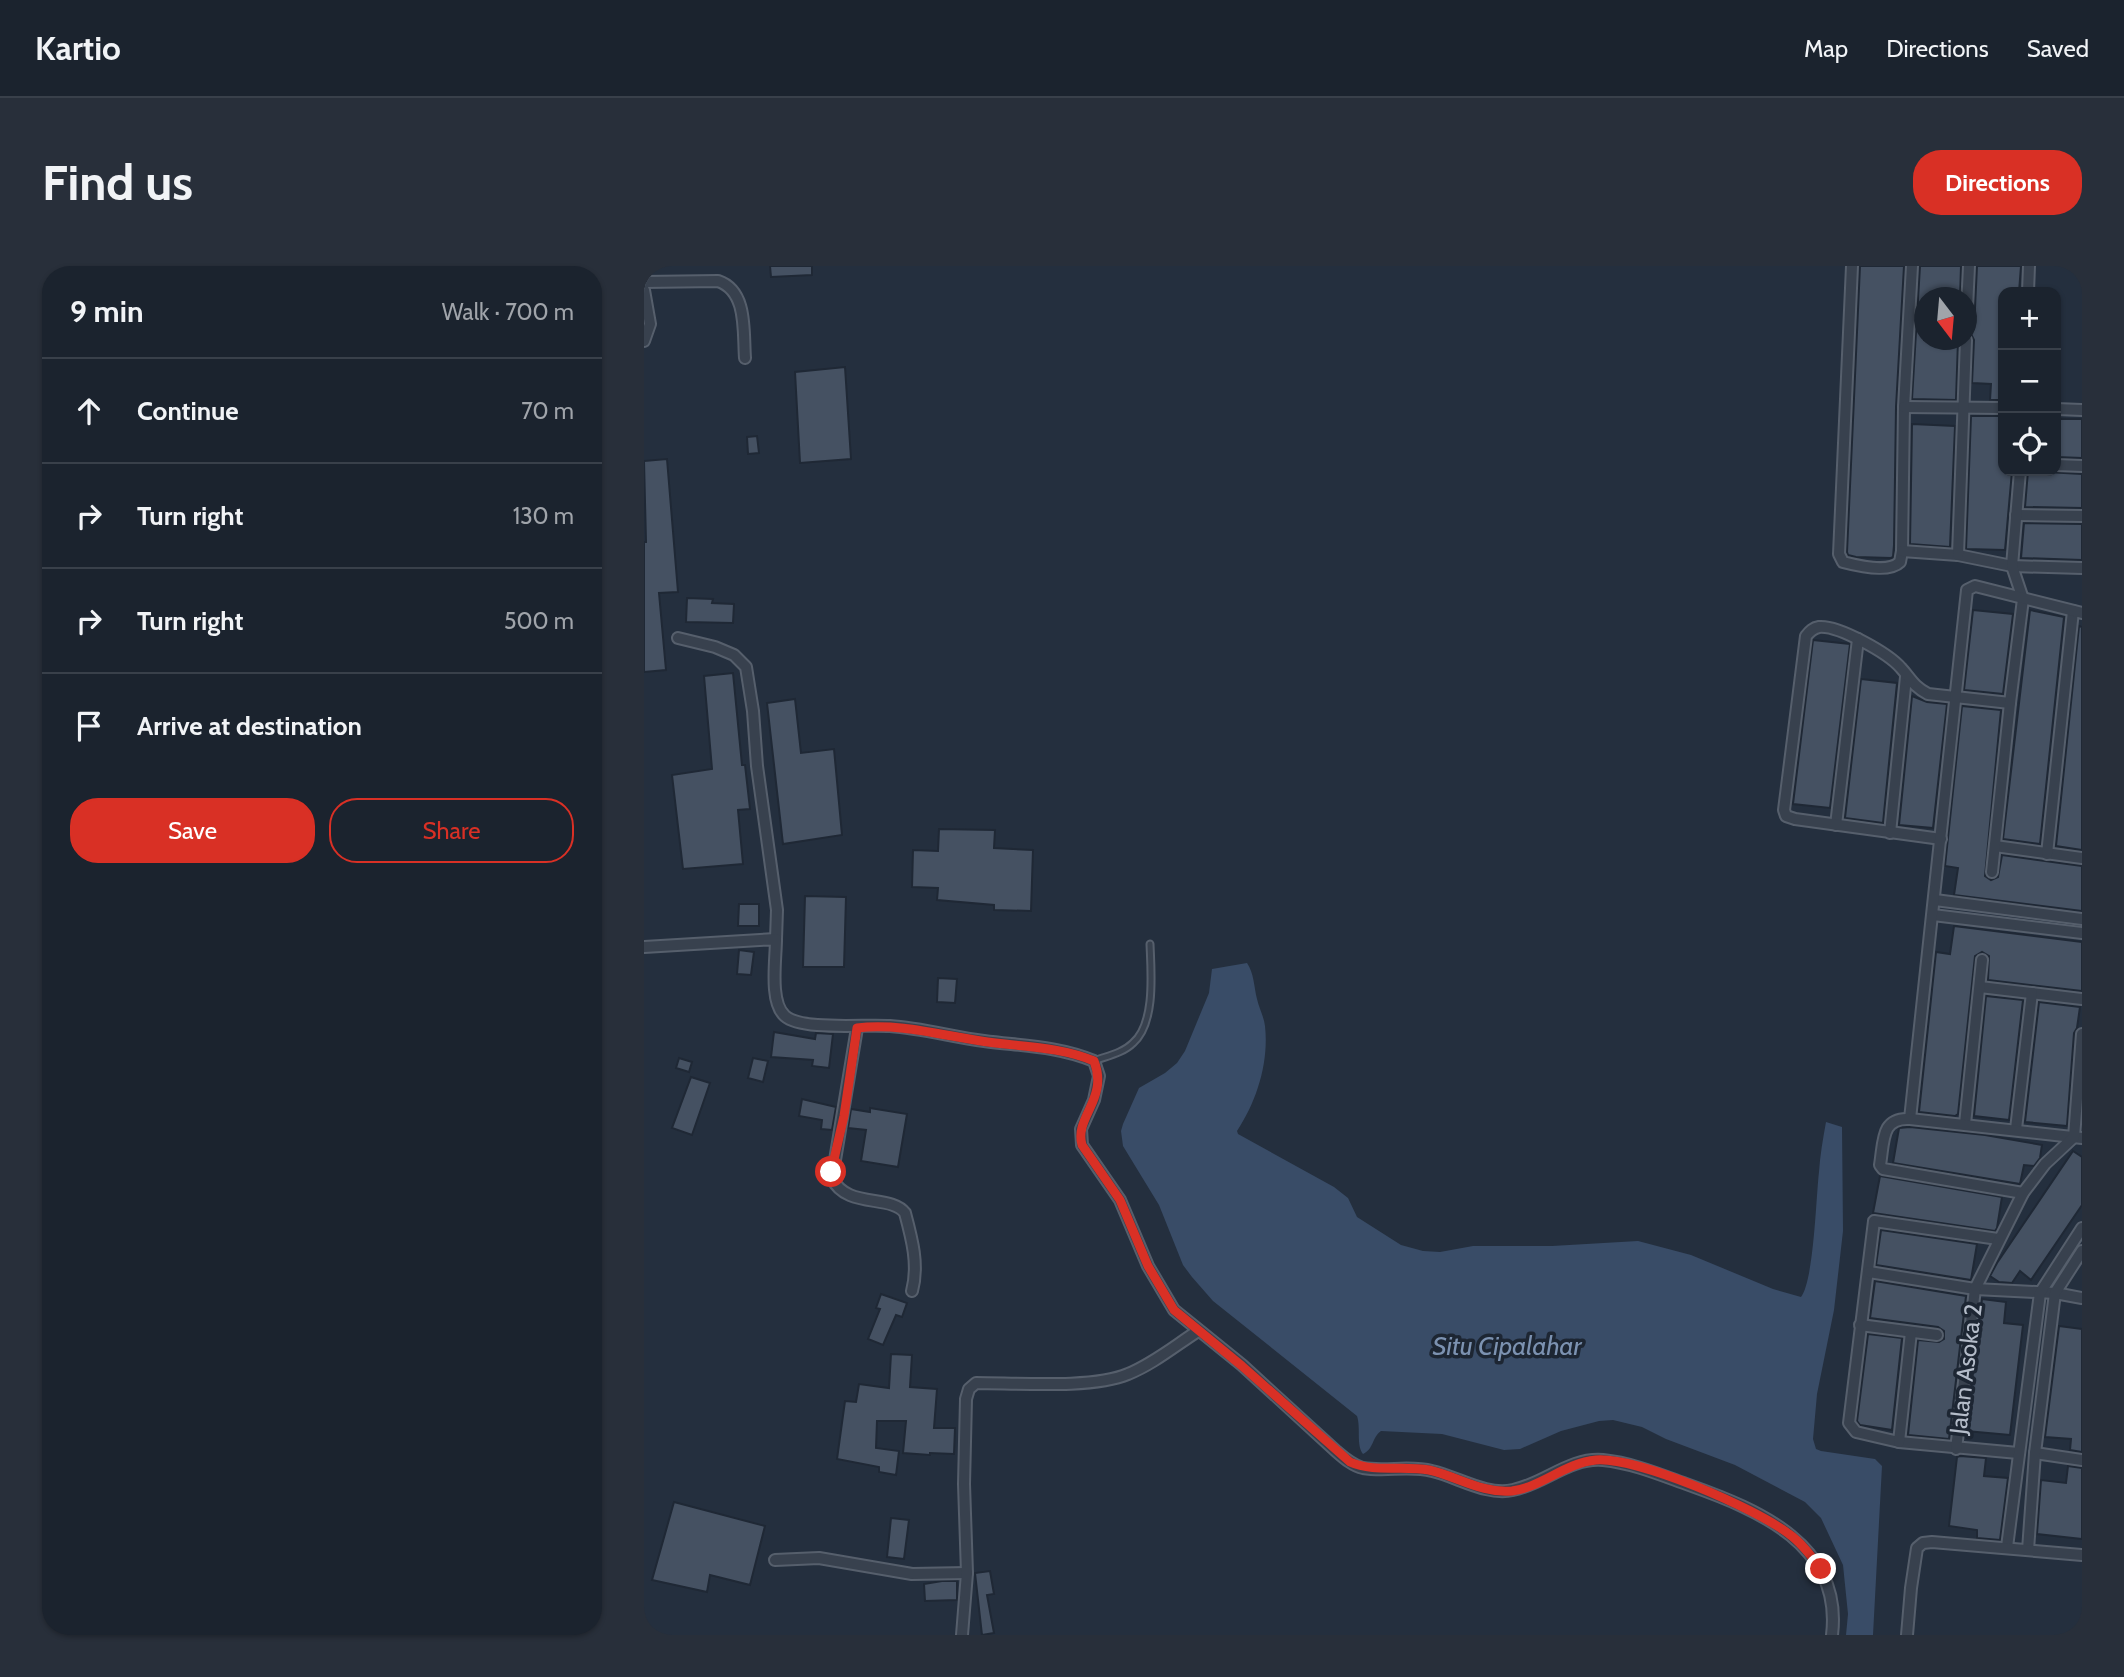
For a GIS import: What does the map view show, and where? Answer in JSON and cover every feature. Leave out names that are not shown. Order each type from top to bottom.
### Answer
[{"type":"street","points":[[1852,266],[1839,554],[1843,562],[1855,565],[1892,567],[1900,562],[1902,551],[1904,407],[1912,266]]},
{"type":"street","points":[[1968,287],[1969,266]]},
{"type":"street","points":[[2028,287],[2029,266]]},
{"type":"street","points":[[644,282],[718,281],[727,284],[735,291],[740,303],[745,358]]},
{"type":"street","points":[[644,290],[650,324],[644,341]]},
{"type":"street","points":[[1958,555],[1966,350]]},
{"type":"street","points":[[1904,407],[1998,408]]},
{"type":"street","points":[[2061,409],[2082,410]]},
{"type":"street","points":[[2061,465],[2082,466]]},
{"type":"street","points":[[1992,872],[2023,598],[2012,566],[2020,476]]},
{"type":"street","points":[[2016,515],[2082,516]]},
{"type":"street","points":[[1902,551],[1958,555],[2012,566],[2082,568]]},
{"type":"street","points":[[1910,1119],[1967,590],[1975,586],[2077,612],[2047,854]]},
{"type":"street","points":[[1941,839],[1786,816],[1784,810],[1806,636],[1812,629],[1820,627],[1838,629],[1900,667],[1917,688],[1928,694],[2010,703]]},
{"type":"street","points":[[678,638],[734,655],[746,667],[777,910],[775,998],[784,1016],[794,1021],[857,1028],[890,1026],[1040,1047],[1094,1061],[1100,1076],[1094,1100],[1081,1129],[1082,1145],[1120,1200],[1148,1266],[1174,1310],[1284,1402],[1350,1462],[1362,1468],[1432,1471],[1492,1490],[1512,1491],[1578,1463],[1600,1460],[1629,1464],[1694,1487],[1752,1511],[1793,1536],[1821,1569],[1828,1582],[1833,1605],[1832,1635]]},
{"type":"street","points":[[1836,825],[1858,639]]},
{"type":"street","points":[[1890,833],[1906,677]]},
{"type":"street","points":[[1995,846],[2082,858]]},
{"type":"street","points":[[1935,900],[2082,919]]},
{"type":"street","points":[[1933,915],[2082,933]]},
{"type":"street","points":[[644,947],[776,939]]},
{"type":"street","points":[[1965,1124],[1982,960]]},
{"type":"street","points":[[1980,987],[2082,999]]},
{"type":"street","points":[[2017,1129],[2032,993]]},
{"type":"street","points":[[857,1028],[832,1178],[841,1191],[849,1195],[902,1209],[909,1227],[915,1261],[916,1277],[912,1291]]},
{"type":"street","points":[[2024,1193],[1883,1169],[1880,1165],[1886,1130],[1897,1118],[2078,1137],[2082,1034]]},
{"type":"street","name":"Jalan Asoka 2","points":[[1956,1449],[1975,1289],[1998,1239],[2024,1193],[2045,1164],[2078,1137]]},
{"type":"street","points":[[1998,1239],[1875,1220],[1849,1423],[1856,1432],[1899,1442],[2018,1453]]},
{"type":"street","points":[[2007,1547],[2040,1293],[2082,1228]]},
{"type":"street","points":[[2028,1550],[2035,1453],[2054,1293],[2082,1251]]},
{"type":"street","points":[[1869,1272],[1975,1289],[2054,1293],[2082,1298]]},
{"type":"street","points":[[1860,1325],[1937,1335]]},
{"type":"street","points":[[962,1635],[967,1573],[964,1484],[966,1399],[969,1389],[976,1383],[1048,1384],[1106,1380],[1127,1375],[1198,1331]]},
{"type":"street","points":[[1899,1442],[1911,1332]]},
{"type":"street","points":[[2035,1453],[2082,1460]]},
{"type":"street","points":[[1907,1635],[1911,1588],[1919,1545],[1932,1542],[2082,1555]]},
{"type":"street","points":[[775,1560],[819,1558],[912,1574],[967,1573]]},
{"type":"lane","points":[[1094,1061],[1125,1049],[1136,1041],[1146,1022],[1152,986],[1150,944]]},
{"type":"water","name":"Situ Cipalahar","points":[[1247,963],[1264,1023],[1266,1040],[1260,1081],[1238,1134],[1334,1187],[1348,1198],[1357,1217],[1401,1245],[1440,1252],[1473,1246],[1552,1246],[1638,1241],[1691,1255],[1773,1289],[1801,1297],[1812,1257],[1820,1159],[1826,1122],[1842,1127],[1843,1231],[1834,1310],[1817,1394],[1813,1439],[1816,1449],[1821,1451],[1875,1459],[1882,1466],[1873,1635],[1846,1635],[1848,1614],[1843,1565],[1821,1518],[1805,1502],[1735,1465],[1642,1427],[1613,1420],[1561,1431],[1520,1449],[1504,1450],[1442,1434],[1381,1431],[1363,1454],[1357,1416],[1213,1301],[1183,1265],[1159,1205],[1123,1146],[1121,1131],[1139,1088],[1165,1073],[1177,1063],[1185,1051],[1209,993],[1212,969]]},
{"type":"building","points":[[770,266],[812,266],[812,275],[771,277]]},
{"type":"building","points":[[1860,266],[1904,266],[1896,407],[1894,545],[1891,558],[1856,557],[1848,555],[1847,552]]},
{"type":"building","points":[[1920,266],[1961,266],[1960,287],[1919,287]]},
{"type":"building","points":[[1977,266],[2021,266],[2019,287],[1998,287],[1998,400],[1990,400],[1991,384],[1972,383],[1974,350],[1977,350]]},
{"type":"building","points":[[1915,350],[1958,350],[1956,400],[1912,399]]},
{"type":"building","points":[[845,367],[851,459],[800,463],[795,372]]},
{"type":"building","points":[[1971,416],[1998,416],[1998,476],[2012,476],[2005,550],[1966,549]]},
{"type":"building","points":[[2061,419],[2082,419],[2082,458],[2061,457]]},
{"type":"building","points":[[1912,424],[1955,426],[1950,547],[1910,544]]},
{"type":"building","points":[[757,436],[759,453],[748,454],[747,437]]},
{"type":"building","points":[[667,459],[678,592],[659,593],[666,670],[644,672],[644,461]]},
{"type":"building","points":[[2082,474],[2082,508],[2025,507],[2028,476]]},
{"type":"building","points":[[2024,523],[2082,524],[2082,560],[2021,558]]},
{"type":"building","points":[[687,598],[713,599],[712,603],[734,604],[733,623],[686,622]]},
{"type":"building","points":[[1973,610],[2013,614],[2003,694],[1964,690]]},
{"type":"building","points":[[2030,610],[2064,617],[2040,844],[2003,839]]},
{"type":"building","points":[[2079,626],[2082,627],[2082,850],[2056,846]]},
{"type":"building","points":[[1813,640],[1850,644],[1830,808],[1793,804]]},
{"type":"building","points":[[733,673],[742,765],[745,765],[750,809],[738,810],[743,864],[683,869],[672,775],[712,769],[704,676]]},
{"type":"building","points":[[1861,679],[1897,683],[1883,823],[1845,818]]},
{"type":"building","points":[[1912,696],[1927,702],[1947,704],[1933,828],[1899,825]]},
{"type":"building","points":[[795,699],[801,753],[834,749],[842,835],[783,844],[767,703]]},
{"type":"building","points":[[1962,706],[2001,710],[1985,876],[1991,880],[1998,877],[2002,855],[2082,866],[2082,911],[1954,895],[1958,868],[1945,866]]},
{"type":"building","points":[[939,829],[995,830],[994,848],[1033,850],[1031,911],[994,910],[994,905],[937,900],[938,888],[912,887],[913,850],[938,851]]},
{"type":"building","points":[[805,896],[846,897],[844,967],[803,967]]},
{"type":"building","points":[[739,904],[759,904],[759,926],[738,926]]},
{"type":"building","points":[[1954,926],[2082,942],[2082,991],[1988,980],[1989,956],[1982,952],[1975,956],[1958,1114],[1955,1116],[1919,1112],[1936,952],[1950,954]]},
{"type":"building","points":[[739,950],[754,952],[751,975],[737,974]]},
{"type":"building","points":[[938,978],[957,979],[955,1003],[937,1002]]},
{"type":"building","points":[[1986,996],[2023,1000],[2009,1120],[1974,1116]]},
{"type":"building","points":[[2039,1002],[2080,1007],[2074,1033],[2067,1126],[2025,1122]]},
{"type":"building","points":[[774,1032],[815,1039],[816,1033],[833,1034],[829,1068],[812,1066],[813,1060],[771,1057]]},
{"type":"building","points":[[679,1058],[692,1062],[689,1072],[676,1068]]},
{"type":"building","points":[[753,1058],[768,1061],[763,1082],[748,1078]]},
{"type":"building","points":[[691,1077],[710,1083],[692,1135],[672,1128]]},
{"type":"building","points":[[802,1099],[836,1107],[832,1130],[821,1129],[822,1120],[799,1116]]},
{"type":"building","points":[[870,1108],[907,1114],[898,1167],[861,1161],[866,1130],[848,1128],[851,1109],[870,1112]]},
{"type":"building","points":[[1899,1128],[1985,1135],[2042,1145],[2040,1158],[2034,1166],[2024,1165],[2020,1184],[1893,1163]]},
{"type":"building","points":[[2073,1151],[2082,1157],[2082,1205],[2031,1280],[2020,1271],[2012,1283],[1999,1282],[1990,1276],[1997,1263]]},
{"type":"building","points":[[1880,1176],[2002,1197],[1997,1228],[1995,1231],[1873,1213]]},
{"type":"building","points":[[1881,1230],[1977,1244],[1971,1280],[1876,1265]]},
{"type":"building","points":[[1875,1281],[1966,1296],[1949,1439],[1908,1435],[1918,1340],[1939,1342],[1944,1339],[1944,1331],[1938,1327],[1870,1318]]},
{"type":"building","points":[[881,1294],[907,1303],[902,1317],[896,1315],[883,1345],[868,1339],[880,1309],[876,1308]]},
{"type":"building","points":[[1982,1299],[2006,1302],[2004,1323],[2023,1325],[2010,1435],[1966,1431]]},
{"type":"building","points":[[2059,1326],[2082,1329],[2082,1452],[2070,1450],[2071,1439],[2045,1437]]},
{"type":"building","points":[[1868,1334],[1902,1338],[1892,1430],[1860,1425],[1857,1421]]},
{"type":"building","points":[[891,1354],[912,1355],[910,1387],[937,1389],[934,1428],[955,1428],[954,1454],[903,1453],[906,1421],[877,1421],[876,1448],[899,1451],[896,1475],[879,1472],[879,1467],[837,1459],[845,1401],[856,1402],[859,1384],[889,1388]]},
{"type":"building","points":[[1957,1457],[1986,1458],[1984,1476],[2008,1478],[2000,1540],[1977,1538],[1977,1530],[1949,1526]]},
{"type":"building","points":[[2068,1466],[2082,1468],[2082,1539],[2037,1534],[2041,1480],[2066,1483]]},
{"type":"building","points":[[674,1502],[765,1526],[750,1585],[710,1575],[707,1592],[652,1580]]},
{"type":"building","points":[[891,1518],[909,1520],[904,1559],[887,1557]]},
{"type":"building","points":[[990,1571],[994,1594],[987,1595],[994,1633],[982,1635],[975,1573]]},
{"type":"building","points":[[957,1581],[957,1600],[925,1601],[924,1584]]},
{"type":"route","points":[[831,1172],[844,1116],[857,1028],[890,1026],[1062,1050],[1094,1061],[1100,1076],[1098,1089],[1081,1129],[1080,1138],[1087,1153],[1120,1200],[1153,1278],[1174,1310],[1295,1411],[1350,1462],[1362,1468],[1432,1471],[1492,1490],[1512,1491],[1578,1463],[1600,1460],[1629,1464],[1726,1499],[1774,1523],[1793,1536],[1821,1569]]}]
